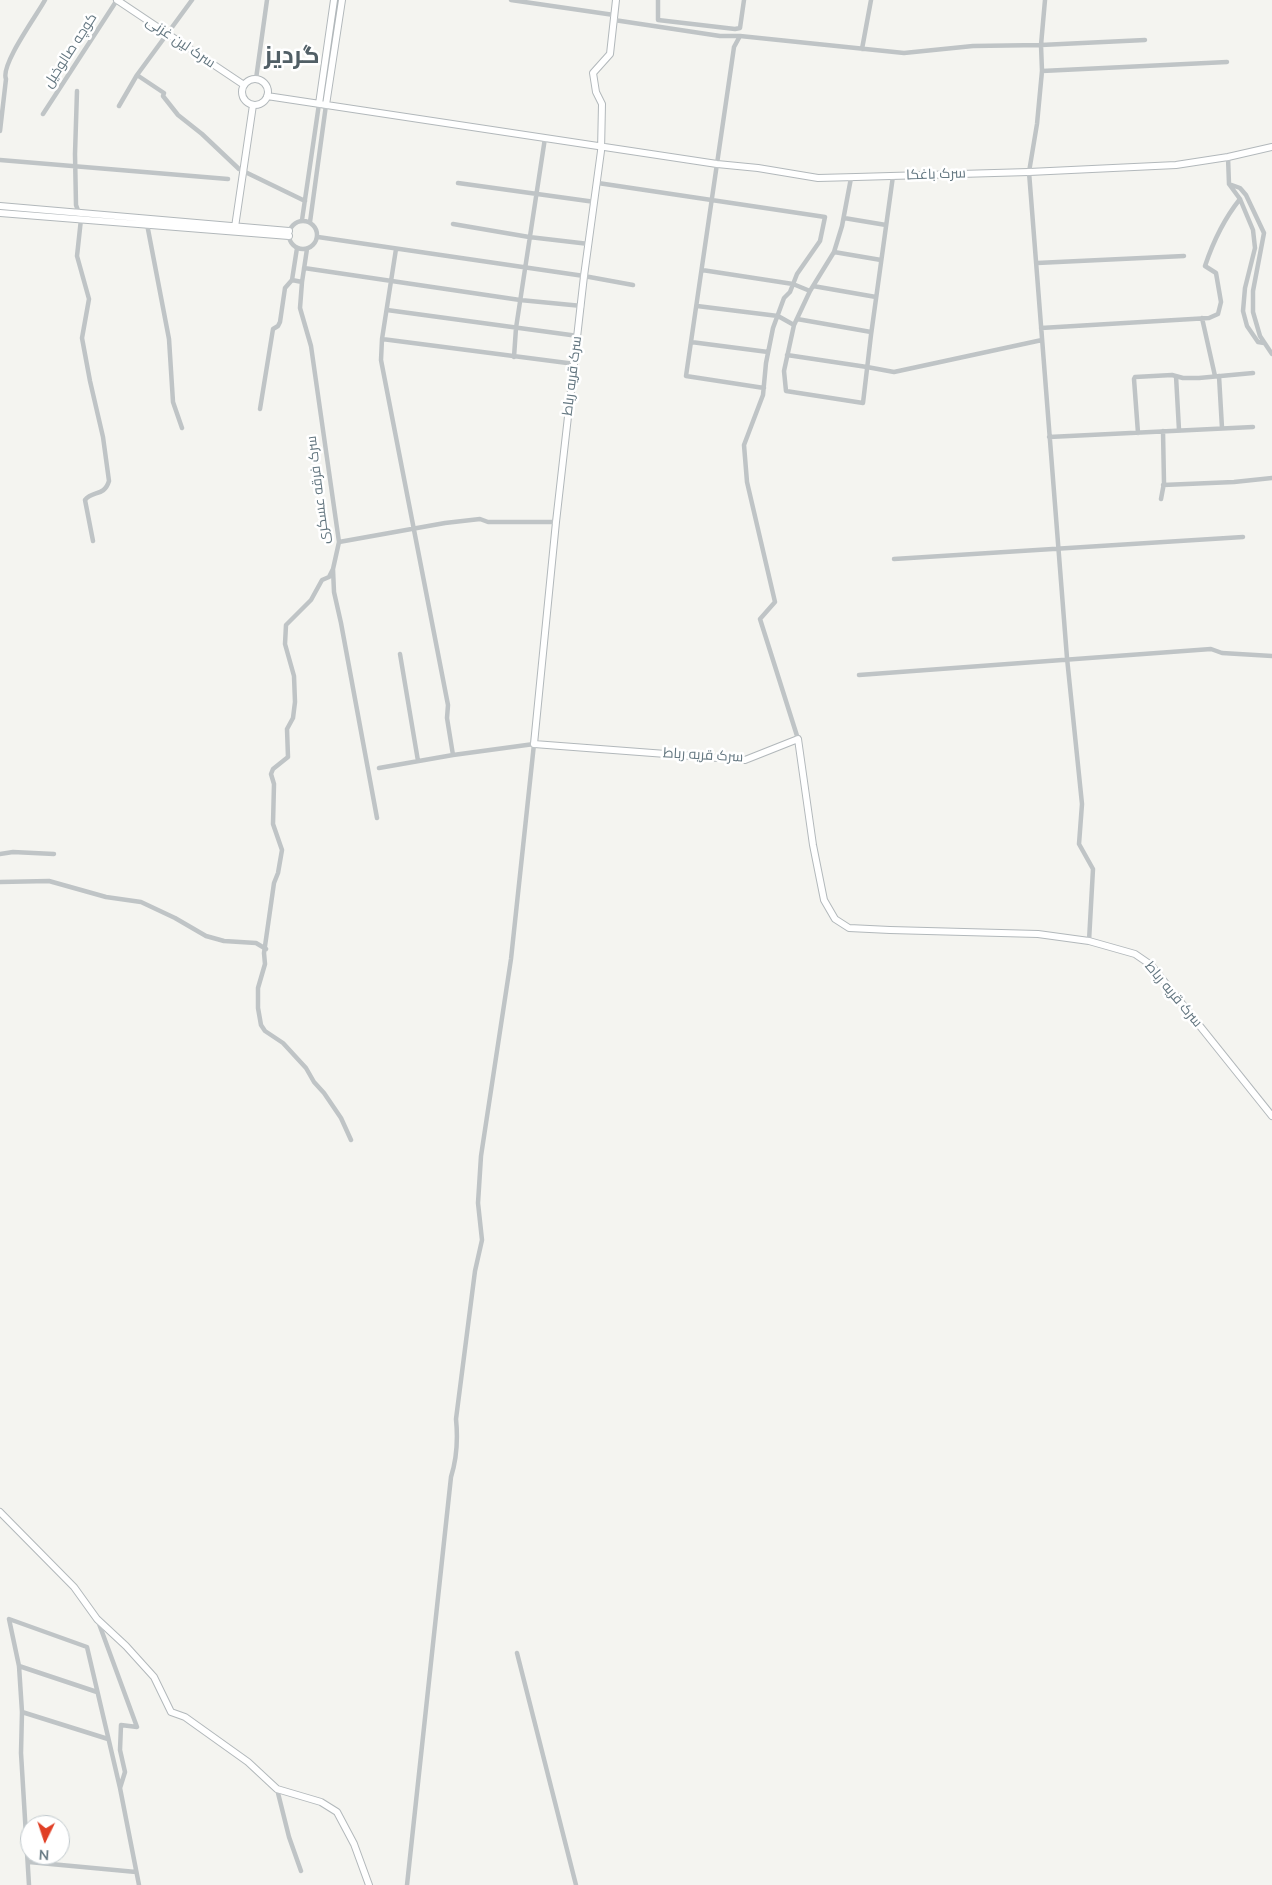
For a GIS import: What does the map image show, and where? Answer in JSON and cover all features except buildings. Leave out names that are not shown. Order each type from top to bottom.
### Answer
[{"type":"street","points":[[0,131],[6,79],[4,75],[5,69],[9,58],[46,0]]},
{"type":"street","name":"سرک لین غزنی","points":[[117,0],[244,85]]},
{"type":"street","name":"کوچه صالوخیل","points":[[43,114],[117,0]]},
{"type":"street","points":[[119,106],[137,75],[192,0]]},
{"type":"street","points":[[256,79],[267,0]]},
{"type":"street","points":[[302,220],[334,0]]},
{"type":"street","points":[[310,222],[342,0]]},
{"type":"street","points":[[511,0],[720,36],[740,36],[904,54],[973,46],[1145,40]]},
{"type":"street","points":[[614,18],[616,0]]},
{"type":"street","points":[[658,0],[658,20],[735,29],[740,28],[744,0]]},
{"type":"street","points":[[862,49],[871,0]]},
{"type":"street","points":[[1045,0],[1041,45],[1042,71],[1037,124],[1028,172],[1037,264],[1067,658],[1082,804],[1079,844],[1093,869],[1089,941]]},
{"type":"street","name":"سرک قریه رباط","points":[[614,18],[610,54],[593,73],[596,92],[602,104],[601,151],[584,276],[556,522],[534,744],[745,760],[798,739],[813,845],[824,900],[835,919],[849,928],[1038,934],[1089,941],[1135,954],[1151,965],[1272,1116]]},
{"type":"street","points":[[740,36],[734,47],[686,376],[764,388]]},
{"type":"street","points":[[1042,71],[1227,62]]},
{"type":"street","points":[[137,75],[164,93],[163,96],[178,115],[193,126],[243,172],[305,201]]},
{"type":"street","points":[[256,79],[267,87],[267,96],[262,103],[253,106],[245,102],[242,89],[244,85],[256,79]]},
{"type":"street","points":[[77,91],[76,205],[80,216],[77,256],[89,299],[84,318],[82,338],[103,437],[109,481],[107,488],[102,492],[88,496],[85,500],[93,541]]},
{"type":"street","name":"سرک باغکا","points":[[267,96],[818,178],[1028,172],[1176,165],[1228,157],[1272,147]]},
{"type":"street","points":[[234,226],[253,106]]},
{"type":"street","points":[[514,357],[524,268],[546,138]]},
{"type":"street","points":[[1228,157],[1229,184],[1240,199],[1254,230],[1255,248],[1245,288],[1243,311],[1246,326],[1258,342],[1264,343]]},
{"type":"street","points":[[0,160],[228,179]]},
{"type":"street","points":[[851,178],[844,218],[834,252],[812,289],[794,325],[784,371],[786,391],[863,402],[893,176]]},
{"type":"street","points":[[458,183],[595,202]]},
{"type":"street","points":[[598,183],[826,217],[820,241],[798,274],[790,292],[784,298],[768,352],[763,395],[744,445],[747,482],[775,602],[760,619],[798,739]]},
{"type":"street","points":[[1229,184],[1240,188],[1246,195],[1264,233],[1253,291],[1253,312],[1260,336],[1272,354]]},
{"type":"street","points":[[1042,328],[1202,318],[1218,314],[1220,302],[1216,273],[1205,266],[1213,242],[1240,199]]},
{"type":"street","points":[[0,206],[147,224],[289,233]]},
{"type":"street","points":[[0,213],[234,226],[289,233]]},
{"type":"street","points":[[844,218],[886,225]]},
{"type":"street","points":[[302,220],[310,222],[316,227],[318,238],[314,245],[308,249],[297,248],[291,243],[289,233],[294,224],[302,220]]},
{"type":"street","points":[[147,224],[169,339],[173,402],[182,428]]},
{"type":"street","points":[[453,224],[529,237],[589,244]]},
{"type":"street","points":[[318,238],[584,276],[633,285]]},
{"type":"street","points":[[260,409],[273,329],[280,322],[285,288],[292,280],[297,248]]},
{"type":"street","name":"سرک فرقه عسکری","points":[[308,249],[302,282],[300,308],[312,346],[339,542],[332,570],[334,592],[377,818]]},
{"type":"street","points":[[396,249],[382,339],[381,360],[448,705],[447,718],[454,755]]},
{"type":"street","points":[[834,252],[882,260]]},
{"type":"street","points":[[1037,264],[1184,256]]},
{"type":"street","points":[[304,268],[520,300],[582,306]]},
{"type":"street","points":[[702,270],[793,284],[812,289],[876,296]]},
{"type":"street","points":[[292,280],[302,282]]},
{"type":"street","points":[[697,306],[778,316],[794,325]]},
{"type":"street","points":[[387,310],[578,336]]},
{"type":"street","points":[[1202,318],[1217,376],[1222,428]]},
{"type":"street","points":[[797,319],[871,332]]},
{"type":"street","points":[[382,339],[575,364]]},
{"type":"street","points":[[787,355],[894,372],[1042,340]]},
{"type":"street","points":[[691,342],[768,352]]},
{"type":"street","points":[[1138,433],[1134,379],[1137,377],[1176,376],[1183,378],[1253,373]]},
{"type":"street","points":[[1176,376],[1179,430]]},
{"type":"street","points":[[1049,437],[1253,426]]},
{"type":"street","points":[[1161,499],[1163,485],[1163,431]]},
{"type":"street","points":[[1163,485],[1234,482],[1272,478]]},
{"type":"street","points":[[339,542],[444,523],[480,519],[488,522],[556,522]]},
{"type":"street","points":[[894,559],[1243,537]]},
{"type":"street","points":[[332,570],[329,577],[322,580],[312,600],[286,625],[284,644],[294,676],[295,702],[293,718],[287,729],[288,757],[273,769],[271,774],[274,784],[274,824],[282,850],[278,873],[274,883],[264,953],[265,964],[258,988],[258,1008],[265,1032],[283,1043],[306,1068],[341,1118],[351,1140]]},
{"type":"street","points":[[859,675],[1067,658],[1211,649],[1222,653],[1272,656]]},
{"type":"street","points":[[400,654],[418,761]]},
{"type":"street","points":[[379,768],[534,744],[511,959],[481,1156],[478,1203],[482,1240],[475,1271],[456,1419],[458,1436],[451,1477],[444,1556],[434,1624],[407,1885]]},
{"type":"street","points":[[0,854],[13,852],[54,854]]},
{"type":"street","points":[[0,882],[49,881],[106,897],[141,902],[175,918],[206,936],[256,943],[266,949]]},
{"type":"street","points":[[0,1512],[74,1587],[97,1619],[126,1646],[154,1677],[171,1712],[185,1717],[248,1762],[277,1789],[321,1802],[337,1812],[354,1844],[369,1885]]},
{"type":"street","points":[[26,1815],[21,1753],[22,1712],[18,1666],[9,1619],[87,1647],[120,1788],[139,1885]]},
{"type":"street","points":[[97,1619],[137,1727],[121,1725],[120,1750],[125,1772],[120,1788]]},
{"type":"street","points":[[517,1653],[576,1885]]},
{"type":"street","points":[[18,1666],[97,1692]]},
{"type":"street","points":[[22,1712],[108,1739]]},
{"type":"street","points":[[277,1789],[301,1871]]},
{"type":"street","points":[[29,1865],[29,1885]]},
{"type":"street","points":[[61,1865],[136,1872]]},
{"type":"district","name":"گردیز","points":[[292,57]]}]
